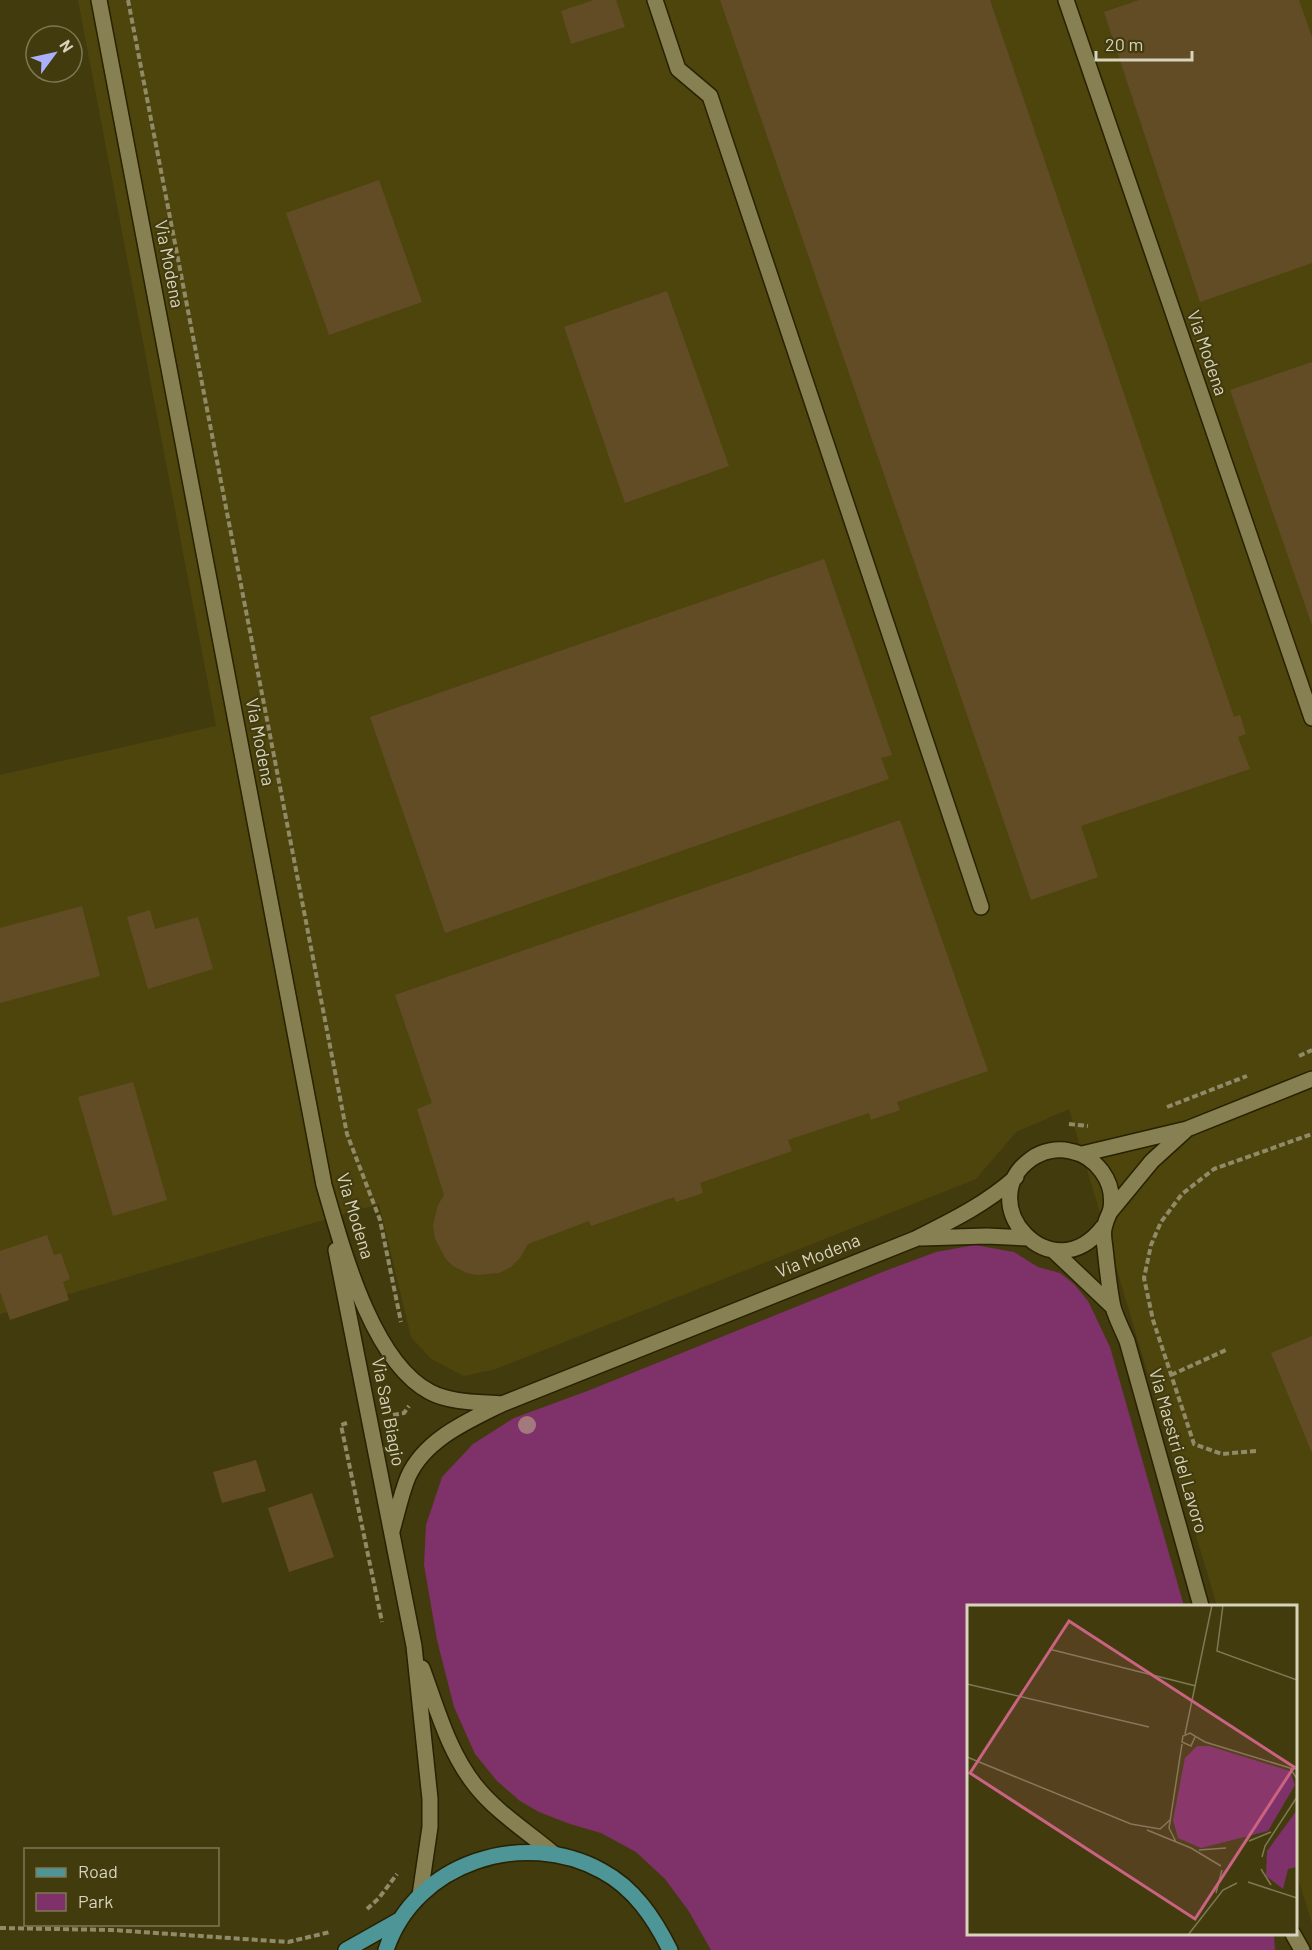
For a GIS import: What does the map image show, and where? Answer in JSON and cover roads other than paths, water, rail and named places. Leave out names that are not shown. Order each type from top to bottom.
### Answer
[{"type":"main road","points":[[386,1950],[400,1919],[420,1896],[445,1876],[482,1858],[530,1851],[580,1861],[596,1868],[625,1887],[643,1905],[670,1950]]},
{"type":"main road","points":[[346,1950],[400,1919]]},
{"type":"street","name":"Via Modena","points":[[99,0],[324,1185],[360,1293],[375,1328],[390,1354],[407,1376],[431,1393],[445,1397],[502,1404]]},
{"type":"street","points":[[655,0],[678,69],[710,96],[981,907]]},
{"type":"street","name":"Via Modena","points":[[1066,0],[1312,718]]},
{"type":"street","name":"Via Modena","points":[[1082,1154],[1187,1129],[1312,1079]]},
{"type":"street","name":"Via Modena","points":[[915,1239],[987,1236],[1028,1238],[1035,1244],[1053,1250],[1063,1251],[1082,1246],[1103,1227],[1110,1212],[1152,1161],[1187,1129]]},
{"type":"street","name":"Via Modena","points":[[392,1531],[409,1476],[426,1452],[450,1431],[502,1404],[915,1239],[969,1212],[1000,1191],[1016,1177],[1027,1162],[1043,1153],[1063,1149],[1082,1154],[1095,1163],[1106,1178],[1110,1190],[1110,1212]]},
{"type":"street","points":[[1016,1177],[1011,1195],[1012,1214],[1021,1232],[1028,1238]]},
{"type":"street","name":"Via San Biagio","points":[[324,1185],[414,1646],[430,1799],[428,1845],[420,1896]]},
{"type":"street","name":"Via Maestri del Lavoro","points":[[1103,1227],[1113,1307],[1127,1341],[1201,1605]]},
{"type":"street","name":"Via Maestri del Lavoro","points":[[1053,1250],[1113,1307]]},
{"type":"street","name":"Via San Biagio","points":[[414,1646],[448,1739],[459,1762],[476,1786],[505,1815],[554,1854]]},
{"type":"street","points":[[1289,1950],[1293,1935]]},
{"type":"street","points":[[1294,1935],[1302,1950]]}]
